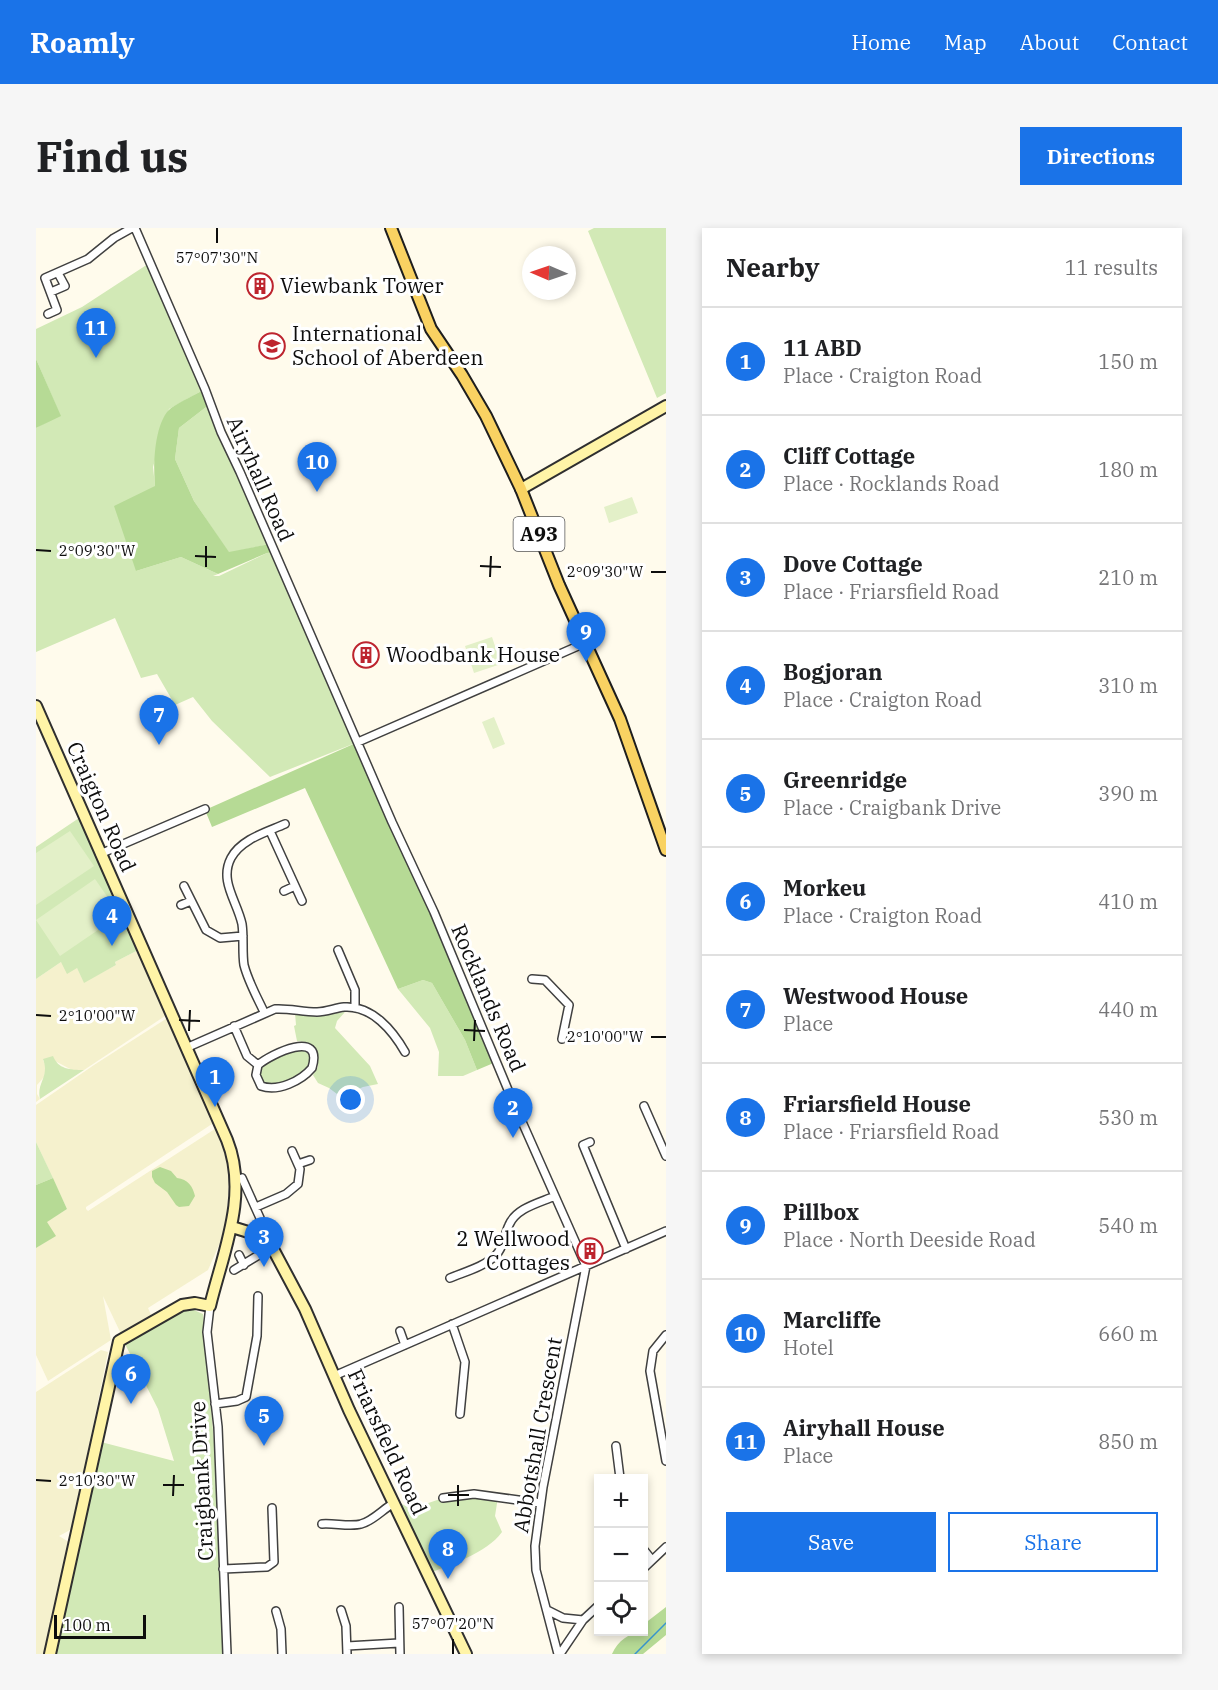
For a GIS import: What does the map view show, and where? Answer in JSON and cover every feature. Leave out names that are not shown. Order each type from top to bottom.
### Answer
[{"type":"main road","name":"A93","points":[[391,228],[431,329],[486,416],[521,489],[559,585],[620,719],[666,850]]},
{"type":"street","points":[[48,314],[57,310],[45,278],[88,259],[114,238],[133,228]]},
{"type":"street","name":"Airyhall Road","points":[[133,228],[358,742]]},
{"type":"street","points":[[51,292],[65,286],[58,273]]},
{"type":"street","points":[[521,489],[662,408]]},
{"type":"street","points":[[358,742],[585,643]]},
{"type":"street","name":"Craigton Road","points":[[36,706],[233,1158],[235,1183],[232,1227],[210,1306]]},
{"type":"street","name":"Rocklands Road","points":[[358,742],[434,912],[504,1080],[586,1266]]},
{"type":"street","points":[[100,854],[205,809]]},
{"type":"street","points":[[264,1012],[246,971],[243,958],[242,922],[229,890],[228,871],[231,858],[240,846],[285,824]]},
{"type":"street","points":[[270,831],[302,901]]},
{"type":"street","points":[[184,886],[206,930],[220,938],[243,936]]},
{"type":"street","points":[[284,891],[295,886]]},
{"type":"street","points":[[181,905],[191,901]]},
{"type":"street","points":[[338,950],[355,990],[355,1008]]},
{"type":"street","points":[[532,979],[545,980],[569,1005],[562,1039]]},
{"type":"street","points":[[186,1048],[264,1012],[287,1008],[319,1012],[343,1007],[355,1008],[372,1015],[388,1028],[405,1053]]},
{"type":"street","points":[[234,1026],[247,1056],[258,1065]]},
{"type":"street","points":[[292,1047],[304,1047],[312,1052],[314,1057],[309,1072],[278,1088],[267,1088],[258,1082],[256,1075],[258,1065],[274,1054],[292,1047]]},
{"type":"street","points":[[644,1106],[666,1156]]},
{"type":"street","points":[[590,1142],[583,1145],[626,1249]]},
{"type":"street","points":[[256,1207],[293,1190],[300,1177],[298,1164],[292,1151]]},
{"type":"street","points":[[298,1164],[310,1160]]},
{"type":"street","points":[[242,1178],[256,1207],[260,1224],[258,1235]]},
{"type":"street","points":[[450,1278],[488,1262],[498,1254],[515,1215],[555,1196]]},
{"type":"street","points":[[232,1227],[258,1235],[272,1247],[234,1270]]},
{"type":"street","points":[[334,1376],[666,1231]]},
{"type":"street","name":"Friarsfield Road","points":[[272,1247],[305,1309],[334,1376],[466,1654]]},
{"type":"street","points":[[239,1255],[244,1265]]},
{"type":"street","name":"Abbotshall Crescent","points":[[559,1654],[540,1589],[534,1556],[540,1503],[586,1266]]},
{"type":"street","points":[[215,1404],[242,1400],[246,1397],[257,1336],[258,1300],[248,1303]]},
{"type":"street","points":[[50,1654],[119,1341],[182,1305],[195,1303],[210,1306]]},
{"type":"street","name":"Craigbank Drive","points":[[210,1306],[207,1332],[218,1427],[227,1654]]},
{"type":"street","points":[[452,1324],[465,1362],[460,1414]]},
{"type":"street","points":[[400,1331],[405,1345]]},
{"type":"street","points":[[666,1335],[653,1351],[650,1371],[666,1461]]},
{"type":"street","points":[[616,1446],[619,1474]]},
{"type":"street","points":[[443,1498],[474,1494],[540,1503]]},
{"type":"street","points":[[322,1524],[339,1523],[354,1526],[363,1524],[394,1503]]},
{"type":"street","points":[[223,1569],[271,1566],[274,1557],[272,1508]]},
{"type":"street","points":[[262,1522],[273,1522]]},
{"type":"street","points":[[648,1564],[666,1547]]},
{"type":"street","points":[[648,1555],[652,1560]]},
{"type":"street","points":[[399,1607],[400,1654]]},
{"type":"street","points":[[341,1610],[346,1626],[347,1654]]},
{"type":"street","points":[[547,1610],[563,1618],[583,1620]]},
{"type":"street","points":[[559,1654],[583,1620],[594,1610]]},
{"type":"street","points":[[276,1611],[281,1629],[282,1654]]},
{"type":"street","points":[[347,1646],[399,1643]]},
{"type":"shaded area","points":[[142,948],[171,1012],[84,1070],[72,1070],[55,1061],[43,1060],[46,1067],[44,1077],[37,1085],[37,1094],[40,1099],[36,1102],[36,979],[61,962],[77,968],[84,982]]},
{"type":"shaded area","points":[[172,1015],[215,1122],[86,1209],[88,1211],[218,1127],[230,1158],[226,1229],[208,1270],[148,1308],[152,1317],[122,1336],[103,1296],[111,1340],[48,1381],[36,1355],[36,1248],[55,1236],[46,1222],[67,1209],[36,1142],[36,1105]]},
{"type":"shaded area","points":[[101,1350],[108,1352],[72,1529],[59,1536],[69,1542],[47,1654],[36,1654],[36,1392]]},
{"type":"green space","points":[[594,228],[666,228],[666,393],[657,398],[588,231]]},
{"type":"green space","points":[[148,264],[205,389],[169,409],[153,467],[155,486],[136,571],[181,557],[218,574],[213,576],[219,576],[267,553],[274,552],[358,742],[270,777],[212,721],[193,697],[175,705],[157,674],[141,678],[115,618],[36,652],[36,428],[60,415],[36,359],[36,329],[82,307]]},
{"type":"green space","points":[[36,359],[61,416],[36,428]]},
{"type":"green space","points":[[205,389],[210,404],[179,428],[175,459],[194,501],[229,552],[270,544],[274,552],[218,574],[181,557],[136,571],[114,506],[155,486],[156,445],[165,415],[175,405]]},
{"type":"green space","points":[[210,404],[270,544],[229,553],[194,501],[175,459],[179,428]]},
{"type":"green space","points":[[632,497],[638,513],[609,523],[604,507]]},
{"type":"green space","points":[[492,637],[501,664],[474,673],[465,646]]},
{"type":"green space","points":[[494,717],[505,744],[493,749],[482,722]]},
{"type":"green space","points":[[358,742],[496,1062],[477,1070],[465,1040],[432,983],[423,980],[398,989],[305,788],[212,827],[205,810]]},
{"type":"green space","points":[[79,818],[123,919],[128,917],[142,948],[115,962],[116,965],[84,983],[77,968],[67,974],[61,962],[36,979],[36,847]]},
{"type":"green space","points":[[70,831],[94,866],[36,905],[36,853]]},
{"type":"green space","points":[[95,879],[120,915],[60,956],[36,920]]},
{"type":"green space","points":[[423,980],[432,983],[465,1040],[477,1070],[463,1076],[438,1076],[439,1052],[430,1028],[398,989]]},
{"type":"green space","points":[[345,1012],[337,1021],[335,1028],[370,1066],[378,1084],[363,1087],[341,1097],[318,1083],[313,1075],[318,1067],[317,1053],[306,1042],[297,1041],[294,1026],[296,1025],[295,1013],[318,1016]]},
{"type":"green space","points":[[302,1049],[310,1055],[311,1060],[304,1072],[292,1080],[270,1085],[263,1084],[259,1073],[265,1063],[276,1056]]},
{"type":"green space","points":[[53,1056],[58,1064],[65,1068],[84,1070],[40,1099],[39,1093],[45,1071],[43,1059]]},
{"type":"green space","points":[[36,1142],[53,1178],[36,1185]]},
{"type":"green space","points":[[160,1167],[171,1171],[191,1187],[195,1196],[189,1206],[176,1205],[167,1192],[155,1183],[152,1171]]},
{"type":"green space","points":[[53,1178],[67,1209],[47,1222],[56,1236],[36,1248],[36,1185]]},
{"type":"green space","points":[[187,1307],[203,1314],[221,1525],[227,1654],[54,1654],[101,1442],[174,1461],[158,1409],[125,1344]]},
{"type":"green space","points":[[459,1495],[498,1497],[495,1516],[502,1532],[478,1552],[428,1574],[393,1499],[411,1509]]},
{"type":"green space","points":[[666,1607],[666,1635],[643,1654],[612,1654],[625,1638],[648,1636],[648,1621]]},
{"type":"waterway","points":[[635,1654],[666,1623]]},
{"type":"place","name":"Viewbank Tower","points":[[260,286]]},
{"type":"place","name":"International School of Aberdeen","points":[[272,346]]},
{"type":"place","name":"Airyhall House","points":[[96,358]]},
{"type":"place","name":"Marcliffe","points":[[317,492]]},
{"type":"place","name":"Woodbank House","points":[[366,655]]},
{"type":"place","name":"Pillbox","points":[[586,662]]},
{"type":"place","name":"Westwood House","points":[[159,745]]},
{"type":"place","name":"Bogjoran","points":[[112,946]]},
{"type":"place","name":"11 ABD","points":[[215,1107]]},
{"type":"place","name":"Cliff Cottage","points":[[513,1138]]},
{"type":"place","name":"2 Wellwood Cottages","points":[[590,1251]]},
{"type":"place","name":"Dove Cottage","points":[[264,1267]]},
{"type":"place","name":"Morkeu","points":[[131,1404]]},
{"type":"place","name":"Greenridge","points":[[264,1446]]},
{"type":"place","name":"Friarsfield House","points":[[448,1579]]}]
